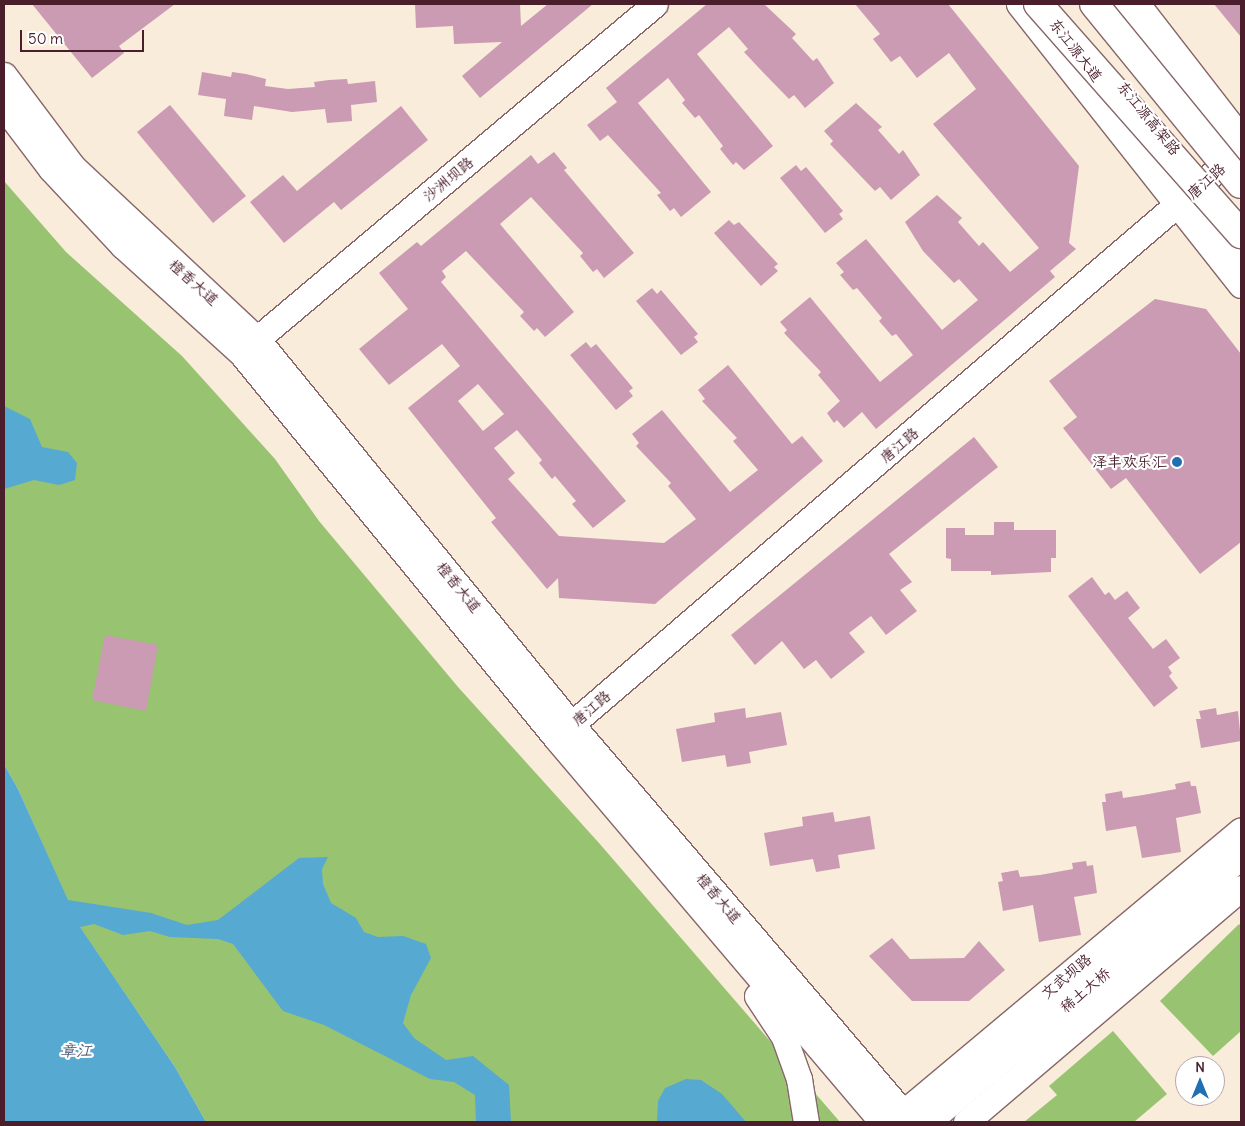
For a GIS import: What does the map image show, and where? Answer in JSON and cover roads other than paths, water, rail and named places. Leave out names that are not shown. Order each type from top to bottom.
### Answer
[{"type":"main road","name":"沙洲坝路","points":[[249,346],[655,4]]},
{"type":"main road","points":[[1019,4],[1184,200],[1241,285]]},
{"type":"main road","points":[[1039,4],[1241,233]]},
{"type":"main road","name":"东江源大道","points":[[1039,4],[1184,200],[1241,262]]},
{"type":"main road","name":"东江源高架路","points":[[1058,4],[1241,233]]},
{"type":"main road","name":"东江源高架路","points":[[1094,4],[1241,184]]},
{"type":"main road","points":[[1114,4],[1240,151]]},
{"type":"main road","points":[[1137,4],[1240,151]]},
{"type":"main road","name":"橙香大道","points":[[4,75],[73,167],[249,346],[564,732]]},
{"type":"main road","name":"橙香大道","points":[[4,106],[51,169],[123,246],[249,346],[352,488],[897,1120]]},
{"type":"main road","name":"唐江路","points":[[564,732],[1240,151]]},
{"type":"main road","points":[[352,488],[448,630],[559,766],[759,998],[784,1037],[799,1079],[806,1122]]},
{"type":"main road","name":"文武坝路","points":[[897,1120],[1241,830]]},
{"type":"main road","name":"稀土大桥","points":[[928,1122],[1241,857]]},
{"type":"main road","name":"稀土大桥","points":[[966,1122],[1241,888]]},
{"type":"main road","points":[[984,1122],[1241,906]]},
{"type":"water","points":[[4,406],[30,419],[42,447],[68,452],[77,463],[75,480],[59,485],[34,480],[4,489]]},
{"type":"water","name":"章江","points":[[4,764],[18,789],[68,900],[151,913],[187,925],[218,920],[299,858],[328,857],[322,869],[323,884],[331,903],[356,918],[364,932],[378,937],[403,936],[426,944],[431,958],[411,995],[403,1023],[414,1038],[446,1060],[473,1056],[509,1085],[511,1122],[476,1122],[475,1095],[454,1082],[430,1079],[324,1025],[283,1011],[233,944],[218,939],[170,937],[150,931],[123,935],[94,924],[80,927],[175,1067],[206,1122],[4,1122]]},
{"type":"water","points":[[686,1079],[701,1080],[722,1094],[746,1122],[657,1122],[658,1101],[665,1088]]},
{"type":"place","name":"泽丰欢乐汇","points":[[1177,462]]}]
